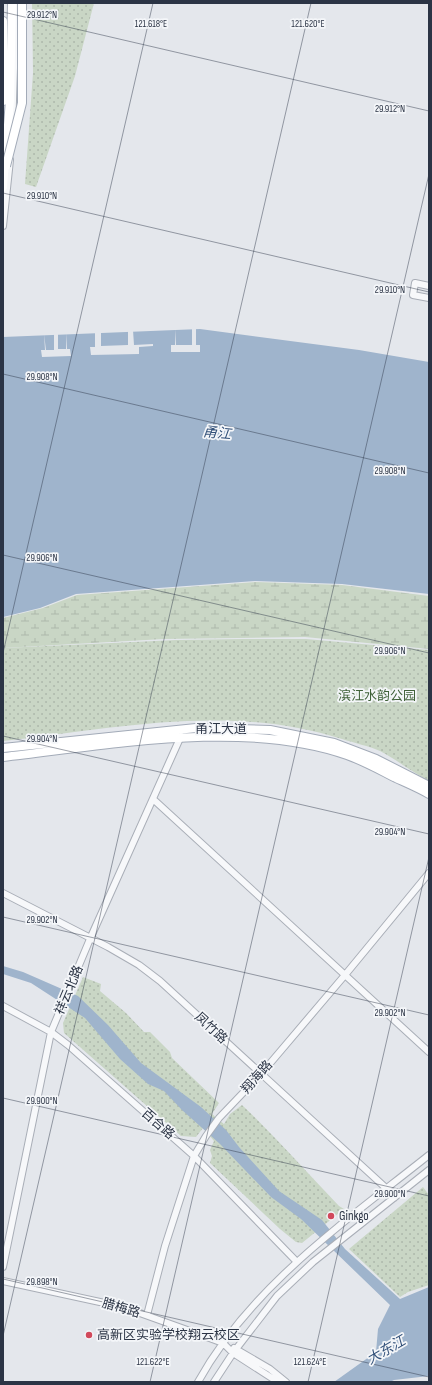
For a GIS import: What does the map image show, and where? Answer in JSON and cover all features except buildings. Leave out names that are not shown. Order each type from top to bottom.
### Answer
[{"type":"main road","points":[[3,187],[6,166],[11,85],[12,3]]},
{"type":"main road","points":[[6,166],[22,103],[22,3]]},
{"type":"main road","points":[[3,21],[3,101]]},
{"type":"main road","name":"甬江大道","points":[[3,748],[184,729],[238,728],[270,730],[334,743],[376,759],[429,786]]},
{"type":"main road","name":"甬江大道","points":[[3,757],[203,737],[292,742],[346,755],[429,794]]},
{"type":"street","points":[[3,226],[10,160],[15,72],[16,3]]},
{"type":"street","points":[[429,286],[416,282],[413,295],[429,298]]},
{"type":"street","name":"祥云北路","points":[[3,1267],[51,1032],[90,939],[184,729]]},
{"type":"street","points":[[153,799],[429,1052]]},
{"type":"street","name":"翔海路","points":[[147,1315],[165,1246],[194,1156],[206,1136],[219,1118],[261,1074],[345,975],[429,873]]},
{"type":"street","name":"凤竹路","points":[[3,893],[139,965],[387,1189],[394,1198]]},
{"type":"street","name":"百合路","points":[[3,1006],[51,1032],[68,1045],[194,1156],[297,1262]]},
{"type":"street","points":[[198,1382],[223,1343],[270,1287],[322,1240],[429,1156]]},
{"type":"street","points":[[214,1382],[235,1351],[278,1296],[329,1248],[429,1170]]},
{"type":"street","name":"腊梅路","points":[[3,1281],[123,1307],[223,1343],[235,1351]]},
{"type":"street","points":[[235,1351],[278,1382]]},
{"type":"street","points":[[235,1351],[270,1369],[286,1382]]},
{"type":"green space","points":[[32,3],[94,3],[75,76],[36,187],[25,184],[33,73]]},
{"type":"green space","points":[[256,582],[342,585],[429,596],[429,649],[305,637],[164,639],[3,648],[3,618],[43,608],[77,595]]},
{"type":"green space","name":"滨江水韵公园","points":[[306,639],[429,650],[429,781],[380,751],[300,728],[258,722],[216,720],[131,725],[3,741],[3,648],[177,640]]},
{"type":"green space","points":[[83,977],[101,984],[100,991],[126,1013],[144,1032],[150,1032],[170,1052],[172,1058],[219,1103],[212,1114],[224,1124],[230,1114],[242,1105],[339,1206],[344,1209],[302,1243],[296,1242],[280,1229],[210,1163],[212,1156],[210,1150],[214,1141],[203,1128],[196,1137],[181,1136],[64,1033],[63,1023]]},
{"type":"green space","points":[[423,1187],[429,1195],[429,1285],[408,1292],[400,1297],[349,1249]]},
{"type":"water","name":"甬江","points":[[200,329],[359,350],[429,362],[429,594],[342,584],[255,581],[76,594],[40,608],[3,617],[3,337]]},
{"type":"water","name":"大东江","points":[[3,966],[23,972],[78,996],[108,1025],[141,1063],[201,1107],[226,1130],[239,1147],[279,1191],[322,1220],[345,1249],[400,1299],[429,1287],[429,1376],[394,1380],[390,1382],[334,1382],[376,1352],[378,1329],[390,1305],[301,1219],[271,1197],[220,1144],[182,1110],[164,1091],[148,1084],[120,1059],[85,1018],[31,983],[3,974]]},
{"type":"pier","points":[[192,328],[196,328],[196,345],[200,345],[200,352],[171,352],[171,345],[175,345],[175,329],[176,345],[192,345]]},
{"type":"pier","points":[[128,330],[133,330],[134,345],[153,344],[153,346],[139,347],[139,354],[91,355],[90,347],[95,347],[95,332],[101,331],[101,346],[128,345]]},
{"type":"pier","points":[[54,333],[58,333],[58,349],[66,349],[67,333],[67,349],[70,349],[71,356],[42,357],[41,350],[45,350],[44,334],[46,350],[54,350]]},
{"type":"place","name":"Ginkgo","points":[[331,1216]]},
{"type":"place","name":"高新区实验学校翔云校区","points":[[89,1335]]}]
